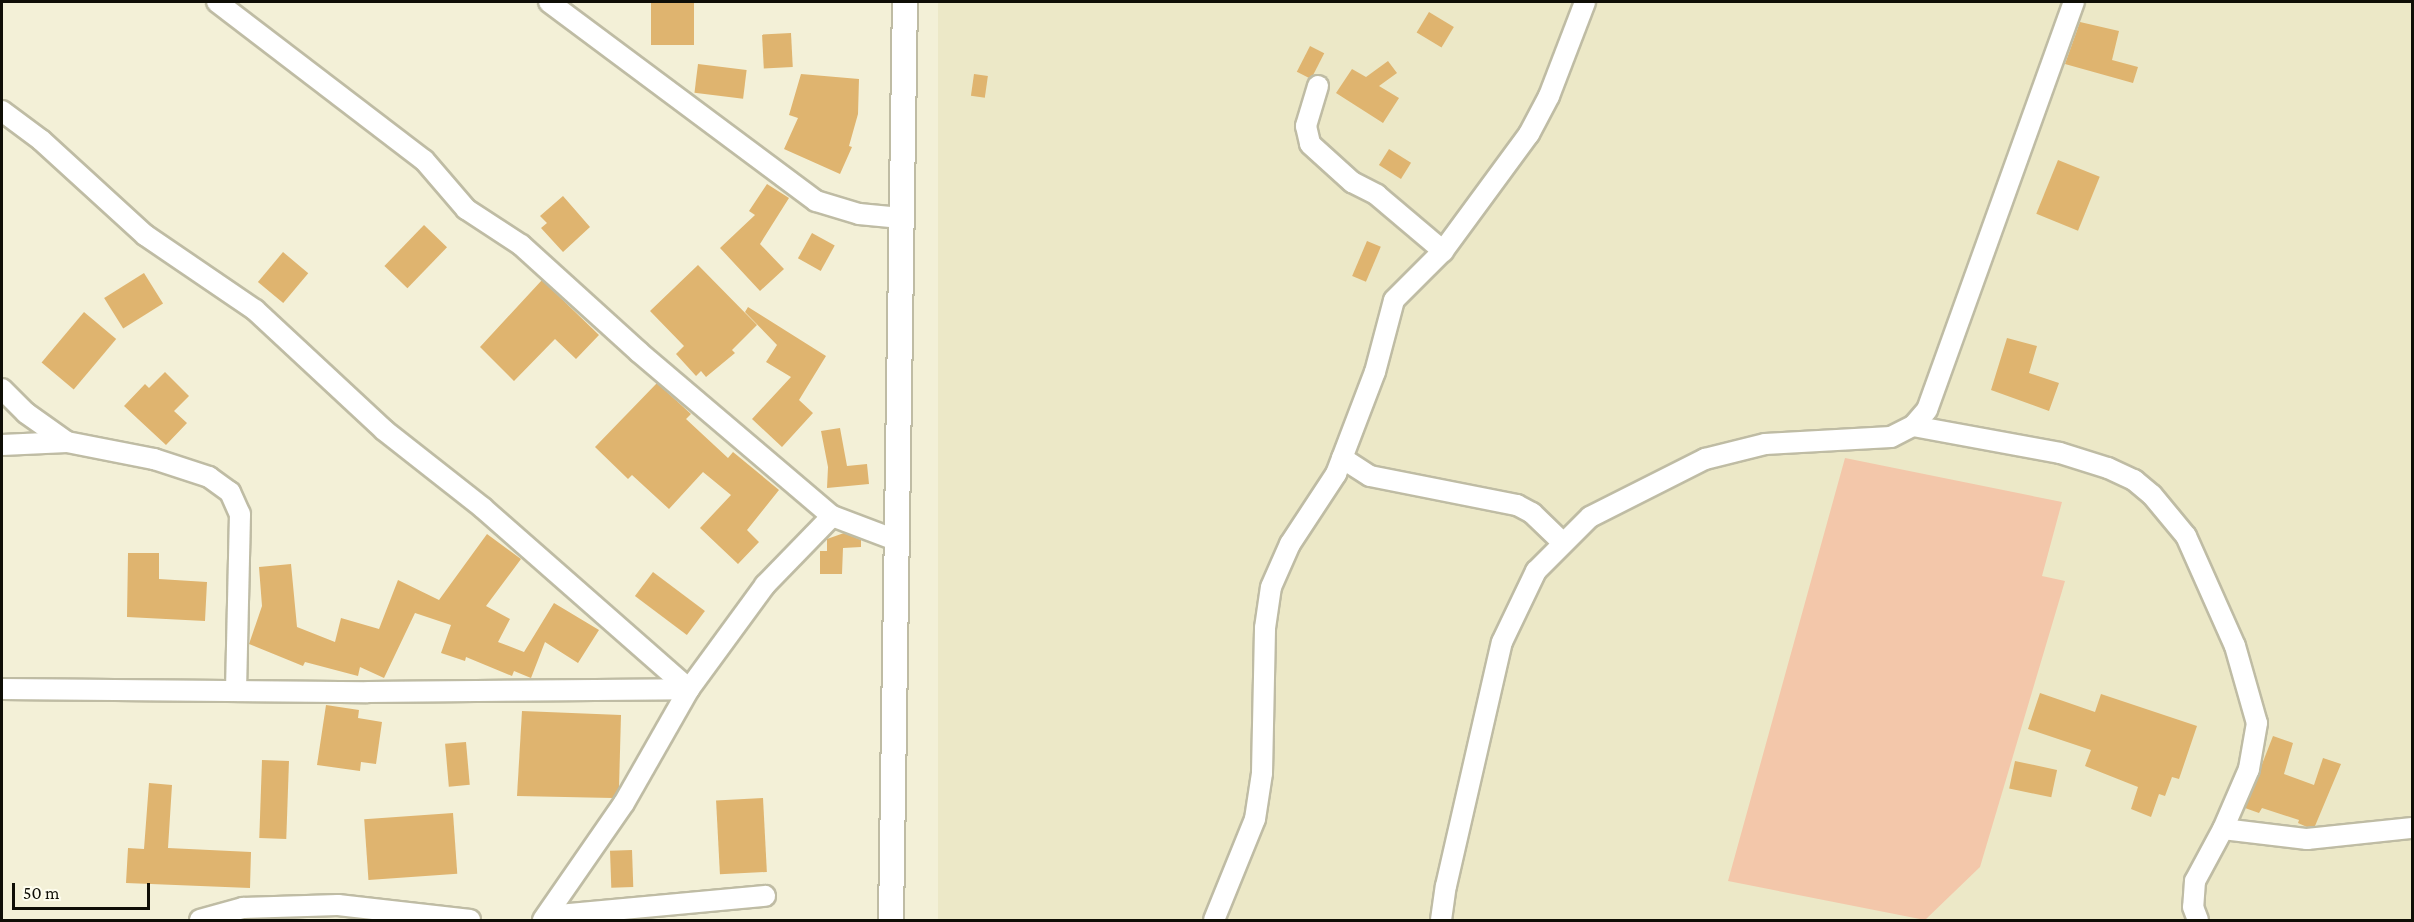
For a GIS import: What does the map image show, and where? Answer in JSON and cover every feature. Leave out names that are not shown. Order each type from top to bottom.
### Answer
[{"type":"street","points":[[217,2],[424,160],[466,209],[521,244],[639,352],[832,516],[898,541]]},
{"type":"street","points":[[549,2],[816,201],[851,213],[901,218]]},
{"type":"street","points":[[891,921],[904,2]]},
{"type":"street","points":[[1214,921],[1257,808],[1262,773],[1265,628],[1271,587],[1290,544],[1314,512],[1342,458],[1375,372],[1394,300],[1443,250],[1529,134],[1549,96],[1585,2]]},
{"type":"street","points":[[1441,921],[1446,886],[1502,642],[1536,571],[1562,542],[1590,518],[1705,459],[1765,444],[1891,437],[1913,426],[1927,410],[2074,2]]},
{"type":"street","points":[[1318,86],[1306,126],[1310,144],[1352,182],[1377,195],[1443,250]]},
{"type":"street","points":[[2,111],[41,140],[145,235],[255,310],[384,430],[483,508],[689,689]]},
{"type":"street","points":[[2,389],[26,413],[67,442]]},
{"type":"street","points":[[1913,426],[2060,453],[2108,468],[2133,480],[2172,515],[2207,579],[2231,636],[2251,692],[2257,723],[2249,769],[2223,829],[2195,881],[2193,907],[2198,921]]},
{"type":"street","points":[[2,445],[67,442],[154,459],[209,477],[230,492],[240,514],[236,691]]},
{"type":"street","points":[[1342,458],[1370,476],[1517,505],[1532,513],[1562,542]]},
{"type":"street","points":[[545,918],[624,803],[689,689],[765,585],[832,516]]},
{"type":"street","points":[[2,689],[236,691],[689,689]]},
{"type":"street","points":[[2223,829],[2307,839],[2412,828]]},
{"type":"street","points":[[545,918],[765,896]]},
{"type":"street","points":[[200,921],[243,908],[338,904],[470,921]]},
{"type":"shaded area","points":[[938,2],[2412,2],[2412,920],[938,920]]},
{"type":"shaded area","points":[[1845,458],[2062,502],[2042,576],[2065,581],[1980,867],[1925,920],[1728,881]]},
{"type":"building","points":[[651,2],[694,2],[694,45],[651,45]]},
{"type":"building","points":[[1429,12],[1454,27],[1441,48],[1417,33]]},
{"type":"building","points":[[2080,22],[2119,31],[2112,60],[2138,67],[2133,83],[2065,64]]},
{"type":"building","points":[[791,33],[793,67],[764,68],[762,35]]},
{"type":"building","points":[[1310,46],[1324,53],[1311,79],[1297,72]]},
{"type":"building","points":[[1388,61],[1397,73],[1379,86],[1399,98],[1383,123],[1336,93],[1352,69],[1366,77]]},
{"type":"building","points":[[698,64],[747,70],[743,99],[694,93]]},
{"type":"building","points":[[801,74],[859,79],[858,114],[849,146],[852,147],[840,174],[784,149],[798,118],[789,115]]},
{"type":"building","points":[[974,74],[988,76],[985,98],[971,96]]},
{"type":"building","points":[[1389,149],[1411,163],[1401,179],[1379,165]]},
{"type":"building","points":[[2058,160],[2100,177],[2078,231],[2036,214]]},
{"type":"building","points":[[767,184],[789,198],[760,244],[784,269],[760,291],[720,248],[755,215],[749,211]]},
{"type":"building","points":[[563,196],[590,227],[563,252],[541,228],[547,223],[540,216]]},
{"type":"building","points":[[424,225],[447,247],[407,288],[384,266]]},
{"type":"building","points":[[812,233],[835,246],[821,271],[798,258]]},
{"type":"building","points":[[1367,241],[1381,247],[1366,282],[1352,276]]},
{"type":"building","points":[[283,252],[308,273],[283,303],[258,282]]},
{"type":"building","points":[[698,265],[757,325],[732,350],[735,353],[706,377],[701,371],[696,376],[676,354],[684,346],[650,311]]},
{"type":"building","points":[[144,273],[163,304],[123,328],[104,298]]},
{"type":"building","points":[[542,280],[599,335],[576,359],[555,339],[514,381],[480,347]]},
{"type":"building","points":[[748,307],[826,356],[799,400],[813,413],[782,447],[752,419],[791,377],[766,362],[777,345],[745,312]]},
{"type":"building","points":[[84,312],[116,339],[74,390],[42,363]]},
{"type":"building","points":[[2007,338],[2037,346],[2029,373],[2059,383],[2049,411],[1991,390]]},
{"type":"building","points":[[165,372],[189,396],[174,411],[187,423],[166,445],[124,406],[145,384],[149,388]]},
{"type":"building","points":[[657,383],[691,414],[686,419],[728,458],[733,452],[779,490],[747,530],[759,542],[738,564],[700,528],[731,495],[703,472],[669,509],[632,475],[628,479],[595,447]]},
{"type":"building","points":[[840,428],[847,466],[867,464],[869,484],[827,488],[828,467],[821,431]]},
{"type":"building","points":[[844,533],[861,540],[861,547],[843,548],[842,574],[820,574],[820,551],[827,551],[827,539]]},
{"type":"building","points":[[487,534],[521,559],[486,606],[510,619],[498,642],[524,652],[554,603],[599,630],[578,663],[545,642],[531,678],[514,671],[512,676],[466,657],[465,661],[441,653],[451,625],[415,613],[384,678],[360,667],[358,676],[305,662],[303,666],[249,644],[262,606],[259,567],[291,564],[297,627],[335,642],[341,618],[379,629],[398,580],[439,600]]},
{"type":"building","points":[[128,553],[159,553],[159,579],[207,582],[205,621],[127,617]]},
{"type":"building","points":[[653,572],[705,611],[687,635],[635,596]]},
{"type":"building","points":[[2040,693],[2095,712],[2101,694],[2197,726],[2179,779],[2172,777],[2165,796],[2159,794],[2151,817],[2131,809],[2138,787],[2085,766],[2091,750],[2028,729]]},
{"type":"building","points":[[326,705],[359,710],[358,718],[382,722],[376,764],[361,762],[360,771],[317,765]]},
{"type":"building","points":[[522,711],[621,715],[619,788],[613,798],[517,796]]},
{"type":"building","points":[[2273,736],[2293,743],[2284,774],[2314,785],[2323,758],[2341,764],[2315,826],[2307,827],[2298,823],[2299,820],[2262,808],[2259,813],[2245,808]]},
{"type":"building","points":[[466,742],[470,785],[449,787],[445,744]]},
{"type":"building","points":[[262,760],[289,761],[286,839],[259,838]]},
{"type":"building","points":[[2015,761],[2057,770],[2051,797],[2009,788]]},
{"type":"building","points":[[149,783],[172,785],[168,848],[251,852],[250,888],[126,883],[128,848],[144,849]]},
{"type":"building","points":[[763,798],[767,872],[720,874],[716,800]]},
{"type":"building","points":[[453,813],[457,874],[368,880],[364,819]]},
{"type":"building","points":[[632,850],[633,887],[611,888],[610,851]]}]
